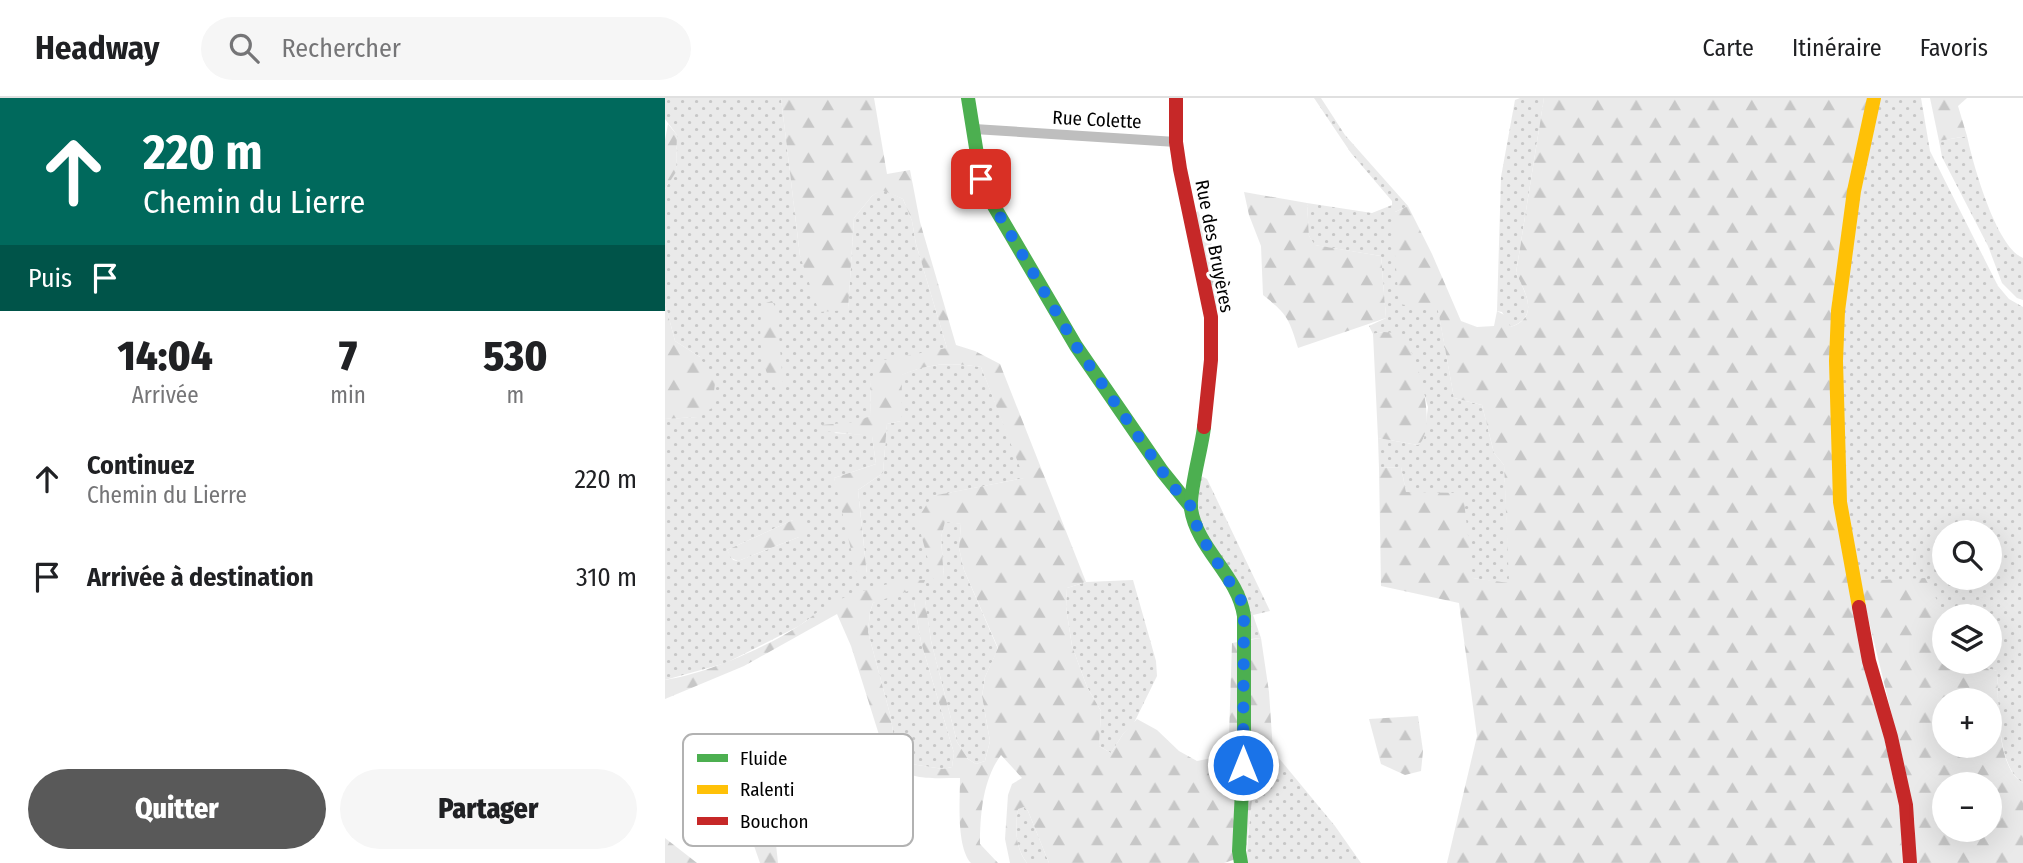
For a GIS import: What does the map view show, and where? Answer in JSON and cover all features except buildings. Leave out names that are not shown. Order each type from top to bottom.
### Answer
[{"type":"street","points":[[968,98],[981,179],[991,201],[1076,346],[1162,471],[1191,506]]},
{"type":"street","name":"Rue des Bruyères","points":[[1176,98],[1176,142],[1211,317],[1208,385],[1191,506],[1199,533],[1242,602],[1244,615],[1243,765],[1239,851],[1241,863]]},
{"type":"street","points":[[1874,98],[1854,191],[1838,312],[1836,361],[1840,502],[1869,661],[1891,737],[1906,805],[1910,863]]},
{"type":"street","name":"Rue Colette","points":[[974,130],[1176,142]]},
{"type":"green space","points":[[665,98],[781,98],[800,256],[848,309],[854,218],[872,196],[882,189],[903,199],[912,221],[916,244],[947,348],[871,380],[870,416],[834,433],[872,435],[876,464],[834,478],[867,574],[858,490],[883,473],[887,424],[901,421],[901,375],[941,365],[981,367],[1025,478],[933,496],[944,579],[941,537],[945,521],[961,524],[959,548],[964,570],[998,649],[985,677],[982,696],[990,741],[985,761],[976,764],[968,759],[957,742],[931,641],[925,600],[914,602],[921,642],[954,753],[952,767],[943,769],[913,764],[913,734],[893,734],[868,632],[873,603],[880,599],[825,607],[799,626],[726,663],[665,680],[665,419],[697,417],[700,357],[675,341],[665,303],[665,189],[676,171],[677,135],[665,119]],"holes":[[[793,520],[799,537],[738,561],[733,560],[727,550]]]},
{"type":"green space","points":[[781,98],[874,98],[887,174],[910,170],[920,222],[956,345],[1000,364],[1086,582],[1067,588],[1066,607],[1072,646],[1087,687],[1101,711],[1099,746],[1111,753],[1137,719],[1157,730],[1179,751],[1197,761],[1222,756],[1229,736],[1232,643],[1261,638],[1269,692],[1273,751],[1255,759],[1246,850],[1236,859],[1224,863],[1049,863],[1024,807],[1018,809],[1016,830],[1020,851],[1027,863],[1010,863],[1005,839],[1008,795],[1012,784],[1022,778],[1001,755],[986,786],[980,833],[980,844],[998,863],[971,863],[961,835],[960,778],[913,776],[913,764],[943,769],[952,767],[954,753],[921,642],[914,602],[920,597],[925,599],[931,641],[957,742],[968,759],[976,764],[985,761],[990,741],[982,696],[985,677],[998,648],[964,570],[959,548],[961,524],[945,522],[941,537],[944,579],[935,585],[917,520],[932,496],[1024,478],[981,367],[941,365],[902,375],[901,421],[887,424],[883,473],[858,490],[867,575],[858,579],[834,478],[876,464],[872,436],[823,431],[822,425],[855,422],[870,416],[871,380],[878,361],[947,348],[916,244],[912,221],[903,199],[882,190],[872,196],[854,218],[848,310],[819,312],[800,256]]},
{"type":"green space","points":[[1314,98],[1321,98],[1345,135],[1408,206],[1395,212],[1438,309],[1454,398],[1482,405],[1494,453],[1504,465],[1510,584],[1473,578],[1406,492],[1401,467],[1379,468],[1378,438],[1418,445],[1424,438],[1428,407],[1411,352],[1384,332],[1373,334],[1369,326],[1386,318],[1381,256],[1314,245],[1309,236],[1307,203],[1372,213],[1392,205],[1392,201],[1351,153]]},
{"type":"green space","points":[[1544,98],[1516,273],[1526,297],[1528,311],[1519,323],[1510,327],[1502,312],[1497,311],[1501,177],[1515,100]]},
{"type":"green space","points":[[1544,98],[1867,98],[1832,303],[1837,514],[1901,816],[1902,863],[1447,863],[1477,736],[1459,603],[1381,586],[1379,468],[1401,467],[1406,492],[1463,493],[1473,578],[1509,583],[1504,465],[1494,453],[1482,405],[1454,398],[1438,310],[1399,304],[1392,218],[1395,212],[1408,206],[1461,321],[1477,327],[1494,326],[1497,311],[1508,317],[1510,327],[1519,323],[1525,318],[1528,304],[1516,273]]},
{"type":"green space","points":[[1878,98],[1921,98],[1930,151],[1998,286],[2009,299],[2023,307],[2023,783],[2014,775],[2008,763],[2002,740],[2002,688],[1998,688],[1997,674],[2002,674],[2002,604],[1932,604],[1932,607],[1859,581],[1844,508],[1842,314],[1865,159]]},
{"type":"green space","points":[[1930,98],[1967,98],[1958,106],[1967,136],[1939,141]]},
{"type":"green space","points":[[668,124],[677,135],[676,172],[665,189],[665,140]]},
{"type":"green space","points":[[1967,136],[1980,184],[1995,222],[2013,251],[2023,258],[2023,300],[2017,298],[2002,283],[1988,246],[1942,157],[1939,141]]},
{"type":"green space","points":[[1244,192],[1307,203],[1309,236],[1315,245],[1381,256],[1386,318],[1298,348],[1286,317],[1263,295],[1261,246],[1249,215]]},
{"type":"green space","points":[[1198,211],[1220,265],[1222,307],[1215,309],[1192,215]]},
{"type":"green space","points":[[772,301],[777,310],[783,385],[773,384],[762,357],[760,323],[763,304]]},
{"type":"green space","points":[[665,303],[675,341],[700,357],[715,383],[712,408],[697,417],[665,419]]},
{"type":"green space","points":[[1395,333],[1410,350],[1419,370],[1427,414],[1424,438],[1418,445],[1378,438],[1373,334]]},
{"type":"green space","points":[[1201,476],[1207,479],[1270,611],[1253,615],[1261,638],[1251,639],[1248,612],[1201,528],[1197,510]]},
{"type":"green space","points":[[802,518],[807,521],[808,529],[799,537],[738,561],[731,558],[727,550],[793,520]]},
{"type":"green space","points":[[1925,578],[1939,604],[1932,604],[1932,674],[1997,674],[1998,688],[1932,688],[1932,758],[2002,758],[2002,743],[2007,763],[2023,783],[2023,863],[1915,863],[1915,824],[1904,764],[1859,581]]},
{"type":"green space","points":[[925,580],[923,586],[873,603],[870,612],[868,632],[893,734],[879,734],[851,646],[837,614],[744,666],[665,699],[665,680],[698,672],[753,651],[787,633],[823,608],[862,591],[887,584]]},
{"type":"green space","points":[[1133,580],[1156,661],[1157,676],[1133,725],[1123,734],[1111,753],[1099,746],[1101,711],[1087,687],[1072,646],[1066,607],[1067,588],[1086,582]]},
{"type":"green space","points":[[1418,716],[1423,751],[1421,771],[1405,775],[1381,764],[1369,719]]},
{"type":"green space","points":[[1273,751],[1335,826],[1361,863],[1246,863],[1255,759]]},
{"type":"green space","points":[[1024,807],[1049,863],[1027,863],[1020,851],[1016,830],[1017,815],[1018,808]]},
{"type":"green space","points":[[665,838],[697,863],[665,863]]},
{"type":"green space","points":[[754,846],[776,846],[778,863],[760,863]]},
{"type":"traffic: fast","points":[[968,98],[981,179],[991,201],[1076,346],[1162,471],[1191,507]]},
{"type":"traffic: fast","points":[[1204,427],[1191,509],[1201,537],[1234,588],[1244,616],[1244,749],[1239,851],[1241,863]]},
{"type":"traffic: slow","points":[[1859,607],[1840,502],[1836,361],[1838,311],[1854,191],[1874,98]]},
{"type":"traffic: jam","points":[[1176,98],[1176,142],[1180,169],[1211,317],[1211,360],[1204,427]]},
{"type":"traffic: jam","points":[[1859,607],[1869,661],[1891,737],[1906,805],[1910,863]]},
{"type":"route","points":[[981,179],[991,201],[1076,346],[1162,471],[1191,506],[1199,533],[1242,602],[1243,765]]}]
